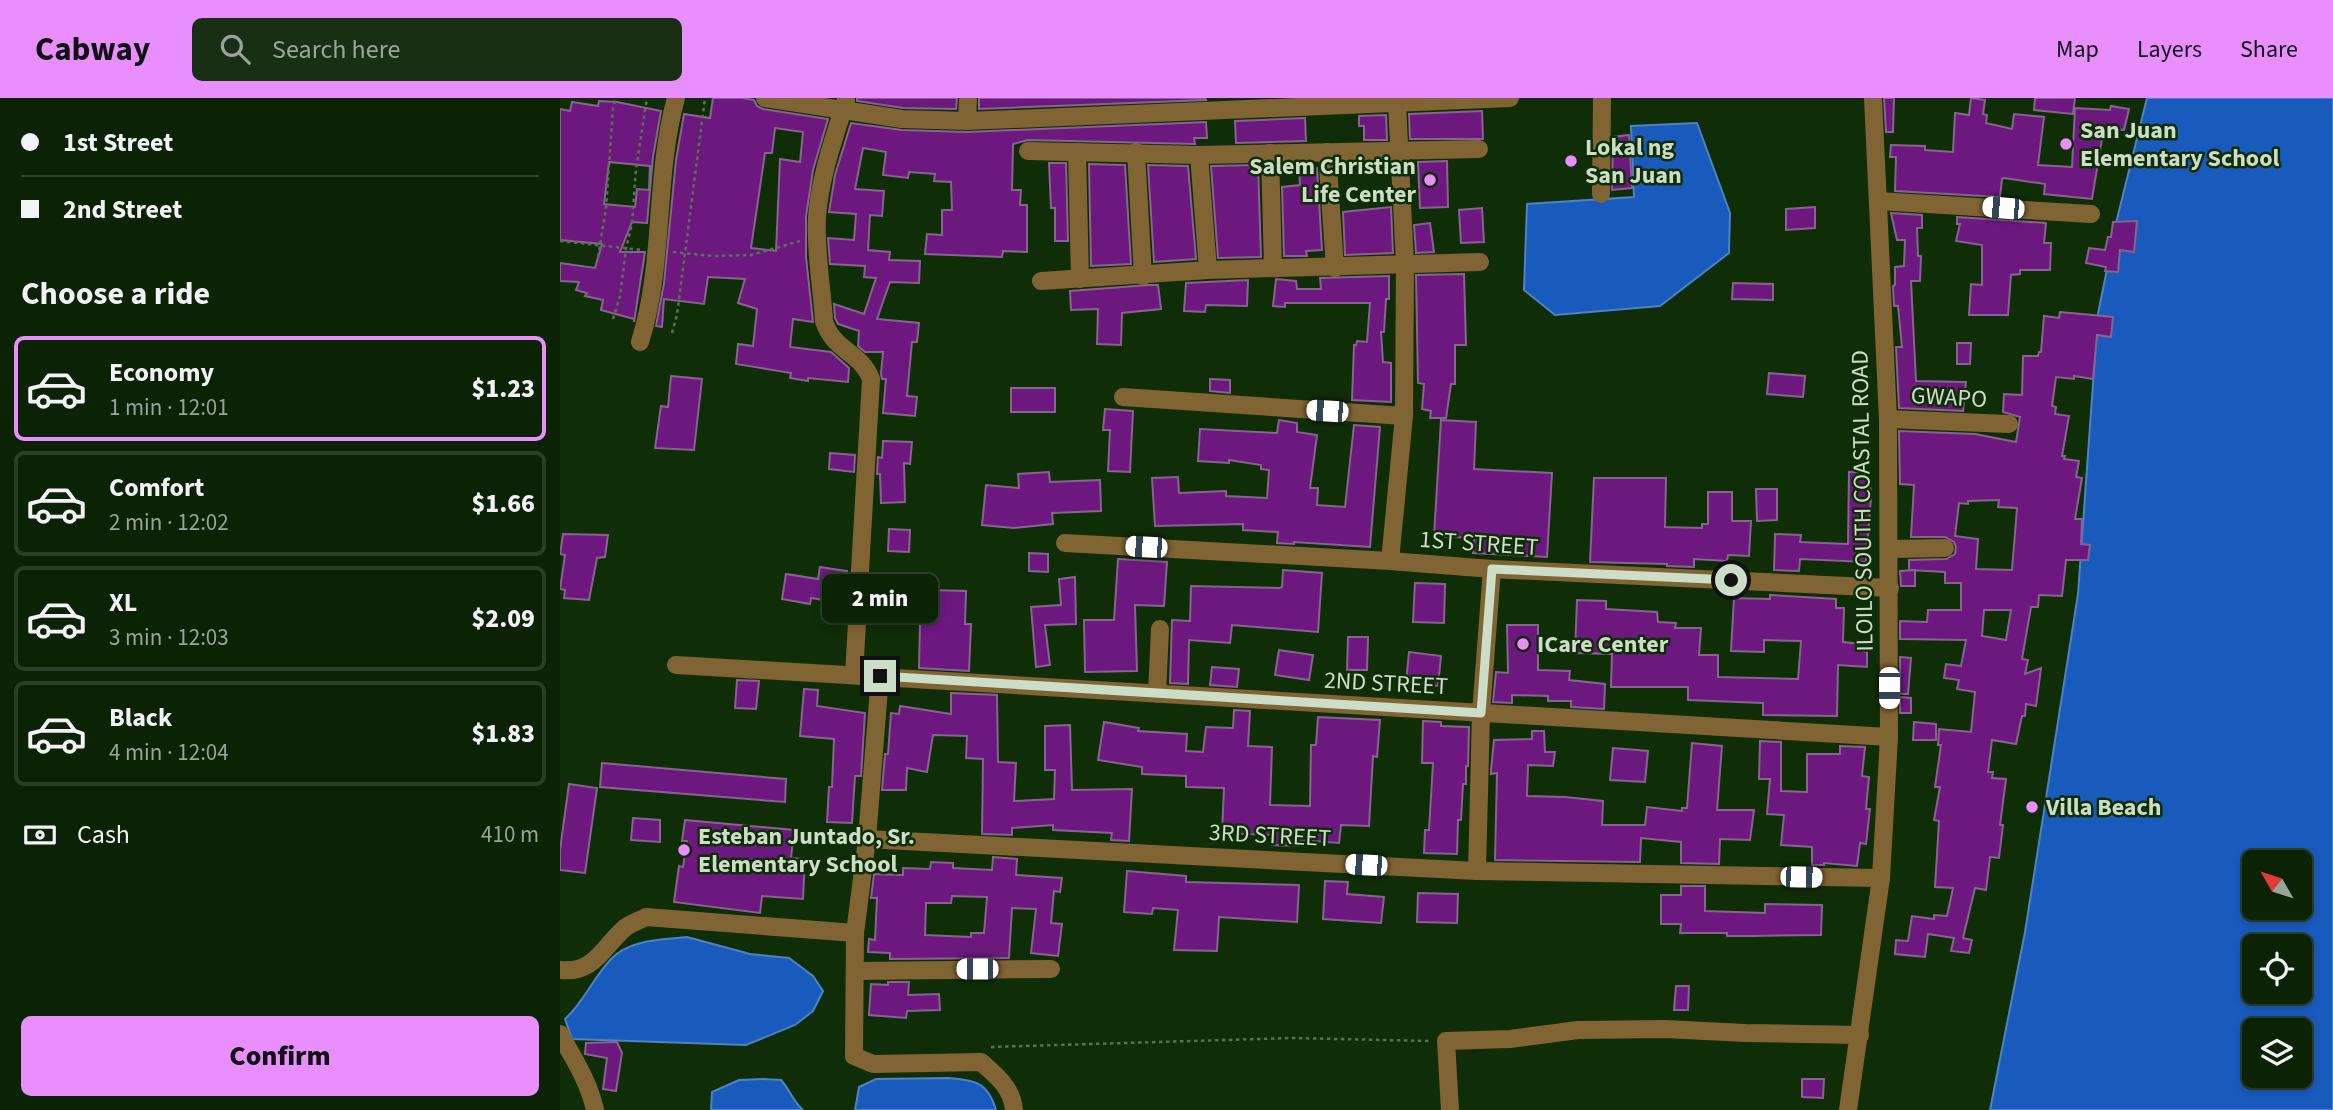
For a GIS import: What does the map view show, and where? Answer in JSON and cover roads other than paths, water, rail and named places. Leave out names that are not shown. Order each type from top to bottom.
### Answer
[{"type":"street","points":[[640,342],[651,296],[665,163],[676,98]]},
{"type":"street","points":[[765,98],[845,103],[902,119],[967,121],[1086,107],[1264,103],[1396,104],[1417,100],[1510,98]]},
{"type":"street","points":[[967,121],[968,98]]},
{"type":"street","points":[[1601,194],[1602,98]]},
{"type":"street","name":"ILOILO SOUTH COASTAL ROAD","points":[[1848,1110],[1881,878],[1889,737],[1888,418],[1873,98]]},
{"type":"street","points":[[845,103],[826,164],[817,235],[824,321],[828,333],[839,347],[860,360],[871,379],[854,675]]},
{"type":"street","points":[[1390,561],[1404,416],[1405,264],[1396,104]]},
{"type":"street","points":[[1028,151],[1199,155],[1479,149]]},
{"type":"street","points":[[1077,152],[1080,279]]},
{"type":"street","points":[[1136,152],[1143,276]]},
{"type":"street","points":[[1327,152],[1335,268]]},
{"type":"street","points":[[1270,153],[1273,268]]},
{"type":"street","points":[[1199,155],[1208,270]]},
{"type":"street","points":[[1878,201],[2091,214]]},
{"type":"street","points":[[1041,281],[1208,270],[1480,262]]},
{"type":"street","points":[[1123,397],[1404,416]]},
{"type":"street","name":"GWAPO","points":[[1888,418],[2008,424]]},
{"type":"street","name":"1ST STREET","points":[[1065,543],[1492,569],[1890,588]]},
{"type":"street","points":[[1889,549],[1945,548]]},
{"type":"street","points":[[1477,871],[1481,713],[1492,569]]},
{"type":"street","points":[[1157,694],[1160,629]]},
{"type":"street","name":"2ND STREET","points":[[676,665],[1889,737]]},
{"type":"street","points":[[880,676],[867,839],[855,933],[854,1056],[873,1064],[981,1062],[1001,1079],[1013,1100],[1014,1110]]},
{"type":"street","name":"3RD STREET","points":[[867,839],[1477,871],[1881,878]]},
{"type":"street","points":[[560,970],[570,972],[592,964],[627,927],[646,917],[855,933]]},
{"type":"street","points":[[856,971],[1051,969]]},
{"type":"street","points":[[1450,1110],[1446,1041],[1510,1039],[1578,1031],[1665,1028],[1860,1035]]},
{"type":"street","points":[[560,1034],[580,1069],[592,1097],[594,1110]]},
{"type":"water","points":[[2147,98],[2333,98],[2333,1110],[1990,1110],[2025,932],[2078,594],[2098,314],[2117,219]]},
{"type":"water","points":[[1697,123],[1730,213],[1729,253],[1660,306],[1555,315],[1524,290],[1527,204],[1634,197],[1631,126]]},
{"type":"water","points":[[687,937],[750,954],[789,958],[813,976],[823,991],[813,1011],[795,1025],[746,1045],[572,1039],[565,1019],[611,959],[637,944]]},
{"type":"water","points":[[948,1078],[979,1084],[989,1093],[996,1110],[855,1110],[859,1087],[876,1079]]},
{"type":"water","points":[[739,1080],[781,1080],[803,1110],[711,1110],[712,1092]]},
{"type":"place","name":"San Juan Elementary School","points":[[2066,144]]},
{"type":"place","name":"Lokal ng San Juan","points":[[1571,161]]},
{"type":"place","name":"Salem Christian Life Center","points":[[1430,180]]},
{"type":"place","name":"ICare Center","points":[[1523,644]]},
{"type":"place","name":"Villa Beach","points":[[2032,807]]},
{"type":"place","name":"Esteban Juntado, Sr. Elementary School","points":[[684,850]]}]
